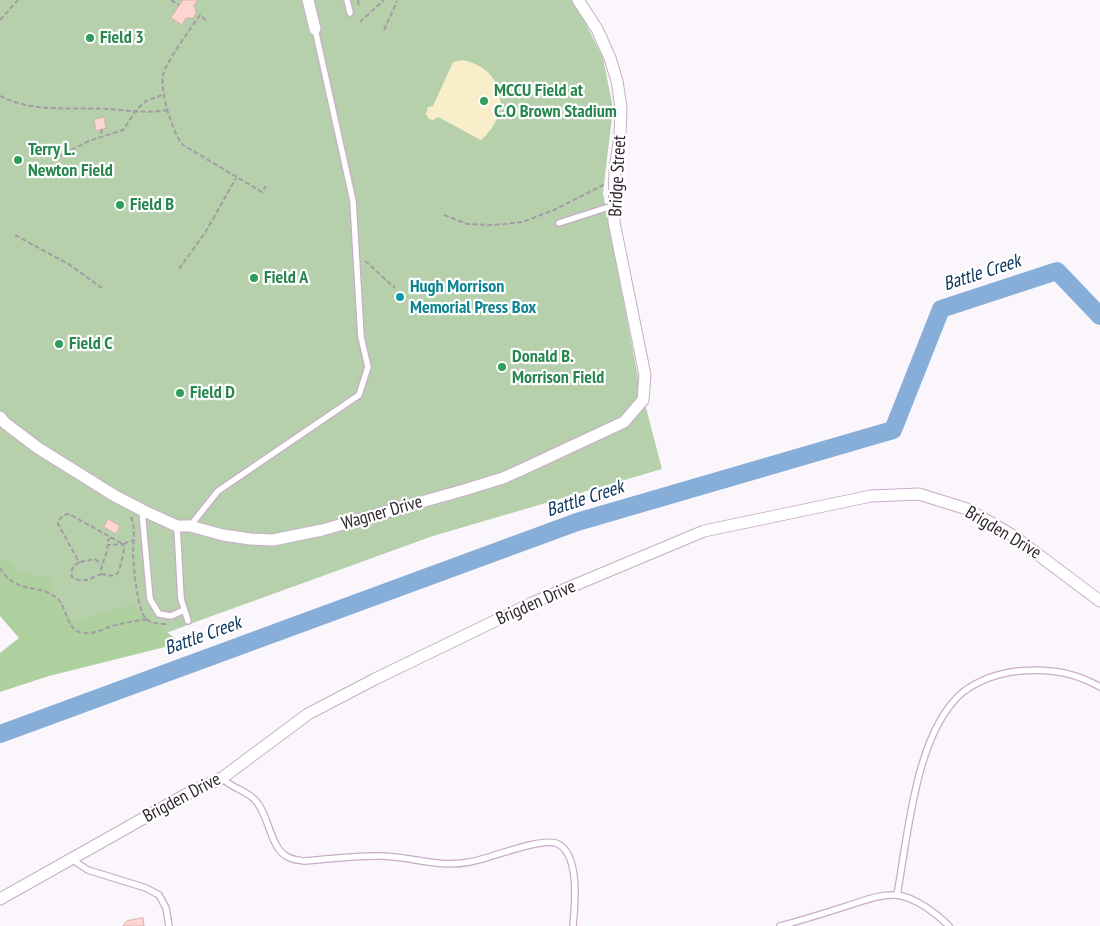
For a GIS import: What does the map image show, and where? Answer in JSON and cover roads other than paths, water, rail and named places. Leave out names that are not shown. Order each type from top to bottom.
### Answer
[{"type":"street","points":[[308,0],[315,29]]},
{"type":"street","name":"Bridge Street","points":[[578,0],[597,29],[610,58],[621,108],[620,134],[614,180],[614,222],[624,272]]},
{"type":"street","name":"Wagner Drive","points":[[0,417],[38,448],[115,496],[177,526],[190,526],[223,535],[273,540],[322,530],[503,478],[624,422],[642,400],[645,375],[624,272]]},
{"type":"street","name":"Brigden Drive","points":[[0,899],[186,795],[222,778],[308,714],[375,679],[532,603],[704,531],[871,496],[919,494],[967,509],[1012,535],[1100,601]]},
{"type":"lane","points":[[347,0],[350,14]]},
{"type":"lane","points":[[190,526],[218,491],[359,395],[368,368],[361,336],[353,201],[315,29]]},
{"type":"lane","points":[[559,223],[615,205]]},
{"type":"lane","points":[[142,510],[150,600],[159,614],[170,616],[184,610]]},
{"type":"lane","points":[[177,526],[181,599],[188,621]]},
{"type":"lane","points":[[897,895],[911,814],[926,752],[946,713],[956,700],[964,692],[990,678],[1006,673],[1030,670],[1052,670],[1072,674],[1100,687]]},
{"type":"lane","points":[[222,778],[257,802],[263,810],[281,852],[287,857],[296,860],[384,856],[432,864],[452,864],[488,858],[540,842],[557,843],[565,848],[570,856],[573,867],[574,926]]},
{"type":"lane","points":[[71,859],[88,870],[146,888],[159,895],[166,908],[169,926]]},
{"type":"lane","points":[[780,926],[870,898],[897,895],[913,900],[934,913],[949,926]]},
{"type":"waterway","name":"Battle Creek","points":[[0,734],[577,522],[893,430],[941,309],[1057,271],[1100,316]]},
{"type":"place","name":"Field 3","points":[[90,38]]},
{"type":"place","name":"MCCU Field at C.O Brown Stadium","points":[[484,101]]},
{"type":"place","name":"Terry L. Newton Field","points":[[18,160]]},
{"type":"place","name":"Field B","points":[[120,205]]},
{"type":"place","name":"Field A","points":[[254,278]]},
{"type":"place","name":"Hugh Morrison Memorial Press Box","points":[[400,297]]},
{"type":"place","name":"Field C","points":[[59,344]]},
{"type":"place","name":"Donald B. Morrison Field","points":[[502,367]]},
{"type":"place","name":"Field D","points":[[180,393]]}]
